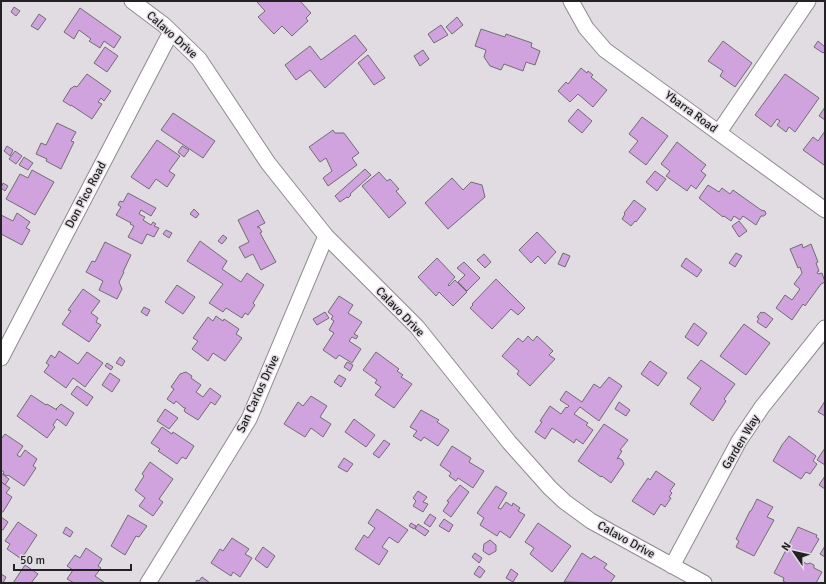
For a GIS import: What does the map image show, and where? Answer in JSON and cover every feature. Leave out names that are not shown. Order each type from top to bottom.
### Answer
[{"type":"street","name":"Calavo Drive","points":[[132,1],[164,25],[199,59],[268,163],[326,236],[417,327],[509,442],[550,488],[565,502],[591,521],[704,583]]},
{"type":"street","name":"Ybarra Road","points":[[571,1],[586,28],[605,50],[825,210]]},
{"type":"street","points":[[719,132],[808,1]]},
{"type":"street","name":"Don Pico Road","points":[[1,358],[171,32]]},
{"type":"street","name":"San Carlos Drive","points":[[148,583],[249,419],[326,236]]},
{"type":"street","name":"Garden Way","points":[[672,566],[739,441],[762,408],[825,328]]},
{"type":"building","points":[[257,1],[300,1],[311,13],[306,18],[308,21],[292,36],[282,26],[274,34],[258,17],[265,11]]},
{"type":"building","points":[[14,7],[20,11],[16,16],[11,12]]},
{"type":"building","points":[[80,8],[121,37],[114,48],[104,41],[100,48],[89,41],[91,39],[79,30],[74,39],[64,32]]},
{"type":"building","points":[[39,14],[46,19],[38,30],[31,26]]},
{"type":"building","points":[[457,17],[463,25],[452,34],[446,27]]},
{"type":"building","points":[[441,25],[448,35],[434,43],[428,34]]},
{"type":"building","points":[[481,29],[505,37],[506,34],[532,43],[531,47],[540,51],[535,65],[526,62],[523,71],[504,64],[501,70],[490,66],[484,57],[486,50],[475,46]]},
{"type":"building","points":[[355,35],[367,50],[325,88],[310,70],[296,80],[285,65],[310,46],[321,60]]},
{"type":"building","points":[[723,41],[752,63],[735,87],[720,76],[723,71],[708,61]]},
{"type":"building","points":[[818,41],[825,47],[825,51],[823,53],[814,47]]},
{"type":"building","points":[[105,47],[118,56],[107,72],[94,63]]},
{"type":"building","points":[[423,50],[429,59],[420,66],[414,56]]},
{"type":"building","points":[[368,55],[385,78],[374,85],[358,63]]},
{"type":"building","points":[[581,68],[587,73],[588,71],[593,75],[591,77],[607,90],[593,107],[578,94],[570,102],[558,91],[566,82],[568,84]]},
{"type":"building","points":[[87,74],[111,91],[104,101],[101,98],[98,102],[102,104],[92,119],[63,101],[71,88],[74,86],[77,87]]},
{"type":"building","points":[[785,74],[819,98],[795,132],[789,127],[786,132],[777,125],[780,121],[777,119],[771,127],[755,115]]},
{"type":"building","points":[[825,107],[825,120],[819,116]]},
{"type":"building","points":[[578,109],[592,121],[582,133],[568,121]]},
{"type":"building","points":[[173,113],[215,141],[203,158],[161,130]]},
{"type":"building","points":[[642,117],[668,136],[646,165],[629,152],[638,141],[629,134]]},
{"type":"building","points":[[57,123],[76,132],[71,141],[74,142],[61,169],[46,161],[47,159],[36,154],[41,143],[46,145]]},
{"type":"building","points":[[333,130],[335,133],[344,133],[359,153],[352,158],[357,165],[328,186],[323,178],[332,171],[326,158],[320,162],[309,147]]},
{"type":"building","points":[[825,131],[824,165],[803,150],[813,137],[818,141]]},
{"type":"building","points":[[157,140],[180,156],[169,171],[175,175],[167,187],[156,179],[149,189],[131,177]]},
{"type":"building","points":[[677,142],[706,165],[701,171],[706,175],[696,189],[691,185],[687,191],[666,176],[670,171],[661,164]]},
{"type":"building","points":[[7,146],[13,150],[10,156],[4,151]]},
{"type":"building","points":[[182,146],[189,150],[184,157],[178,152]]},
{"type":"building","points":[[15,151],[22,156],[16,164],[9,159]]},
{"type":"building","points":[[24,157],[33,163],[28,170],[19,165]]},
{"type":"building","points":[[365,169],[371,175],[350,194],[351,195],[348,198],[347,197],[340,202],[335,196]]},
{"type":"building","points":[[32,170],[54,182],[35,215],[6,199],[20,174],[28,178]]},
{"type":"building","points":[[655,171],[666,179],[657,191],[646,182]]},
{"type":"building","points":[[379,172],[387,181],[390,179],[399,189],[396,191],[406,203],[389,218],[362,186]]},
{"type":"building","points":[[452,178],[463,190],[471,182],[482,185],[485,197],[448,229],[425,203]]},
{"type":"building","points":[[3,183],[8,186],[5,191],[1,188]]},
{"type":"building","points":[[708,185],[719,192],[722,188],[730,194],[733,190],[761,210],[765,211],[766,214],[761,216],[756,225],[743,216],[740,220],[734,216],[731,221],[724,216],[723,217],[699,198]]},
{"type":"building","points":[[128,193],[156,208],[151,216],[141,210],[139,214],[145,217],[143,220],[151,225],[153,222],[156,224],[154,226],[159,228],[154,237],[147,234],[142,244],[128,237],[134,226],[116,215],[121,207],[118,205],[120,201],[123,202]]},
{"type":"building","points":[[634,200],[646,209],[631,226],[622,219],[625,214],[624,213]]},
{"type":"building","points":[[194,209],[199,214],[196,218],[190,214]]},
{"type":"building","points":[[258,210],[265,223],[257,227],[259,227],[262,232],[260,233],[276,262],[261,270],[253,254],[245,258],[239,247],[249,242],[238,220]]},
{"type":"building","points":[[17,213],[30,222],[26,228],[30,230],[22,245],[1,234],[1,215],[13,221]]},
{"type":"building","points":[[739,221],[747,231],[739,237],[732,226]]},
{"type":"building","points":[[166,230],[172,233],[169,238],[163,234]]},
{"type":"building","points":[[537,232],[556,252],[545,264],[538,256],[531,263],[519,250]]},
{"type":"building","points":[[223,235],[227,238],[222,244],[218,241]]},
{"type":"building","points":[[200,241],[227,261],[222,269],[241,282],[247,273],[264,285],[253,303],[255,305],[248,315],[245,313],[242,318],[226,308],[223,312],[209,303],[223,284],[187,261]]},
{"type":"building","points":[[105,242],[131,255],[119,282],[122,289],[117,299],[99,290],[103,281],[86,272],[92,261],[95,262]]},
{"type":"building","points":[[802,244],[803,248],[811,244],[818,262],[816,263],[819,271],[817,272],[818,274],[822,273],[825,282],[821,284],[805,306],[803,304],[792,320],[776,308],[785,295],[792,300],[800,289],[794,284],[802,273],[800,267],[798,268],[790,249]]},
{"type":"building","points":[[563,253],[570,256],[565,267],[558,264]]},
{"type":"building","points":[[736,253],[742,256],[735,267],[729,263]]},
{"type":"building","points":[[484,254],[491,262],[485,268],[477,260]]},
{"type":"building","points":[[437,258],[455,277],[448,285],[449,286],[455,280],[467,292],[453,306],[439,292],[436,296],[418,277]]},
{"type":"building","points":[[686,258],[702,270],[697,277],[681,266]]},
{"type":"building","points":[[464,262],[480,278],[467,291],[458,282],[465,275],[457,268]]},
{"type":"building","points":[[496,279],[525,308],[518,315],[511,309],[492,329],[470,308]]},
{"type":"building","points":[[177,285],[195,297],[183,314],[165,302]]},
{"type":"building","points":[[83,289],[100,301],[91,313],[98,318],[96,322],[101,325],[89,342],[62,324],[71,311],[68,310]]},
{"type":"building","points":[[339,296],[353,305],[348,313],[362,322],[354,334],[358,336],[356,339],[352,337],[349,341],[361,349],[352,363],[339,355],[336,359],[323,350],[334,333],[329,330],[334,321],[331,319],[333,316],[328,312]]},
{"type":"building","points":[[144,307],[150,310],[147,316],[141,312]]},
{"type":"building","points":[[325,312],[329,318],[317,325],[313,319]]},
{"type":"building","points":[[761,312],[764,312],[773,319],[766,328],[757,322],[759,318],[757,317]]},
{"type":"building","points":[[216,316],[223,321],[224,319],[239,329],[236,334],[242,338],[225,361],[213,353],[208,361],[192,349],[198,341],[193,338],[208,317],[213,321]]},
{"type":"building","points":[[694,323],[707,333],[698,346],[685,337]]},
{"type":"building","points":[[744,324],[770,343],[746,375],[720,356]]},
{"type":"building","points":[[528,336],[533,341],[537,336],[553,351],[549,355],[555,359],[530,386],[517,374],[519,371],[502,356],[518,338],[523,342]]},
{"type":"building","points":[[59,351],[78,364],[87,352],[103,363],[85,387],[73,378],[66,388],[44,372],[49,365],[46,363],[51,355],[55,358]]},
{"type":"building","points":[[376,352],[399,369],[397,371],[403,375],[401,377],[412,384],[394,408],[375,395],[381,387],[375,383],[377,380],[363,370]]},
{"type":"building","points":[[120,357],[125,361],[122,366],[116,363]]},
{"type":"building","points":[[701,360],[735,384],[724,399],[726,401],[713,421],[690,404],[701,388],[687,378]]},
{"type":"building","points":[[650,361],[667,373],[658,386],[641,374]]},
{"type":"building","points":[[347,362],[353,365],[350,371],[344,367]]},
{"type":"building","points":[[107,363],[113,367],[111,370],[105,366]]},
{"type":"building","points":[[186,372],[192,376],[191,378],[201,385],[196,392],[203,397],[210,388],[221,396],[215,405],[211,402],[198,420],[185,412],[184,410],[186,408],[176,401],[174,404],[167,399],[174,389],[171,387],[180,374]]},
{"type":"building","points":[[110,373],[120,380],[112,392],[102,385]]},
{"type":"building","points":[[339,375],[346,379],[341,387],[334,382]]},
{"type":"building","points":[[609,377],[622,386],[599,421],[580,407],[574,414],[588,423],[586,425],[593,430],[583,444],[576,439],[574,443],[552,428],[545,439],[535,432],[550,406],[561,414],[566,407],[567,408],[569,406],[560,400],[566,391],[582,402],[594,384],[600,388]]},
{"type":"building","points":[[77,386],[93,397],[87,406],[71,394]]},
{"type":"building","points":[[31,395],[57,410],[56,409],[61,404],[74,413],[66,426],[57,419],[53,425],[55,427],[47,438],[17,416]]},
{"type":"building","points":[[311,396],[327,406],[320,417],[331,424],[323,437],[311,428],[305,437],[284,424],[298,402],[303,406]]},
{"type":"building","points":[[825,401],[825,416],[818,412]]},
{"type":"building","points":[[619,402],[630,410],[626,416],[615,409]]},
{"type":"building","points":[[165,409],[178,418],[169,429],[157,421]]},
{"type":"building","points":[[421,410],[439,420],[437,422],[449,430],[438,446],[424,437],[421,441],[413,436],[417,431],[410,427]]},
{"type":"building","points":[[354,419],[375,435],[366,447],[345,432]]},
{"type":"building","points":[[604,424],[628,440],[620,450],[622,451],[617,459],[619,458],[622,460],[624,464],[611,483],[578,461]]},
{"type":"building","points":[[162,427],[172,434],[173,432],[194,446],[186,459],[182,457],[177,464],[158,451],[160,449],[151,443]]},
{"type":"building","points":[[5,434],[23,446],[17,455],[20,457],[25,450],[37,459],[33,466],[36,468],[24,486],[8,475],[3,474],[4,472],[1,470],[1,439]]},
{"type":"building","points":[[789,436],[816,456],[813,461],[817,464],[810,474],[806,472],[801,479],[773,461]]},
{"type":"building","points":[[384,440],[390,444],[379,458],[373,454]]},
{"type":"building","points":[[452,446],[471,458],[469,462],[484,471],[473,488],[458,478],[456,481],[449,476],[451,473],[440,465]]},
{"type":"building","points":[[825,448],[825,465],[817,460]]},
{"type":"building","points":[[344,458],[353,464],[347,472],[338,467]]},
{"type":"building","points":[[150,462],[173,479],[159,499],[163,502],[153,516],[139,506],[145,498],[135,490],[144,476],[142,474]]},
{"type":"building","points":[[656,471],[675,484],[670,491],[672,493],[669,497],[671,498],[665,507],[661,504],[654,515],[632,501],[648,478],[650,480]]},
{"type":"building","points":[[1,473],[9,479],[5,485],[1,481]]},
{"type":"building","points":[[825,476],[825,489],[819,485]]},
{"type":"building","points":[[1,482],[10,488],[6,493],[12,497],[1,513]]},
{"type":"building","points":[[460,485],[469,492],[451,517],[443,511],[449,502],[447,501]]},
{"type":"building","points":[[496,486],[507,493],[498,508],[501,509],[506,502],[512,506],[513,503],[520,508],[518,511],[525,515],[510,538],[500,531],[497,536],[480,525],[484,518],[477,513]]},
{"type":"building","points":[[418,491],[427,497],[423,502],[428,504],[423,512],[413,506],[416,501],[413,498]]},
{"type":"building","points":[[757,499],[773,507],[767,517],[774,520],[754,556],[736,547],[739,541],[736,539]]},
{"type":"building","points":[[377,509],[408,530],[398,543],[389,537],[382,547],[388,551],[379,565],[355,549],[364,535],[368,538],[375,528],[368,523]]},
{"type":"building","points":[[430,514],[436,518],[430,527],[424,523]]},
{"type":"building","points":[[128,515],[147,526],[139,537],[136,536],[125,555],[111,546]]},
{"type":"building","points":[[1,517],[8,522],[3,530],[1,529]]},
{"type":"building","points":[[444,519],[453,525],[449,532],[439,526]]},
{"type":"building","points":[[18,522],[37,535],[24,555],[23,554],[20,558],[7,549],[10,544],[5,541]]},
{"type":"building","points":[[411,523],[416,526],[414,529],[409,526]]},
{"type":"building","points":[[538,523],[571,546],[552,572],[530,554],[534,548],[525,542]]},
{"type":"building","points":[[418,524],[429,531],[425,536],[415,529]]},
{"type":"building","points":[[66,527],[73,532],[70,537],[63,533]]},
{"type":"building","points":[[798,527],[817,535],[816,537],[819,539],[809,556],[800,551],[796,558],[807,564],[810,563],[814,565],[814,568],[822,572],[816,583],[787,583],[783,581],[784,578],[774,573]]},
{"type":"building","points":[[232,538],[249,549],[245,554],[252,558],[240,577],[233,572],[231,576],[211,563],[220,549],[223,551]]},
{"type":"building","points":[[490,540],[496,545],[496,551],[489,555],[483,551],[484,544]]},
{"type":"building","points":[[825,546],[825,557],[820,554]]},
{"type":"building","points":[[263,547],[275,556],[267,568],[255,559]]},
{"type":"building","points":[[86,548],[102,559],[98,566],[101,568],[95,576],[105,583],[74,583],[67,579],[73,570],[67,566],[75,555],[80,558]]},
{"type":"building","points":[[475,553],[482,558],[479,563],[472,557]]},
{"type":"building","points":[[582,553],[591,559],[594,556],[607,564],[604,568],[615,576],[610,583],[564,582]]},
{"type":"building","points":[[25,565],[38,574],[31,583],[13,583]]},
{"type":"building","points":[[479,566],[485,571],[480,578],[474,574]]},
{"type":"building","points":[[511,569],[518,574],[513,582],[506,578]]},
{"type":"building","points":[[1,574],[6,577],[3,583],[1,583]]},
{"type":"building","points":[[202,577],[210,583],[195,583]]}]
